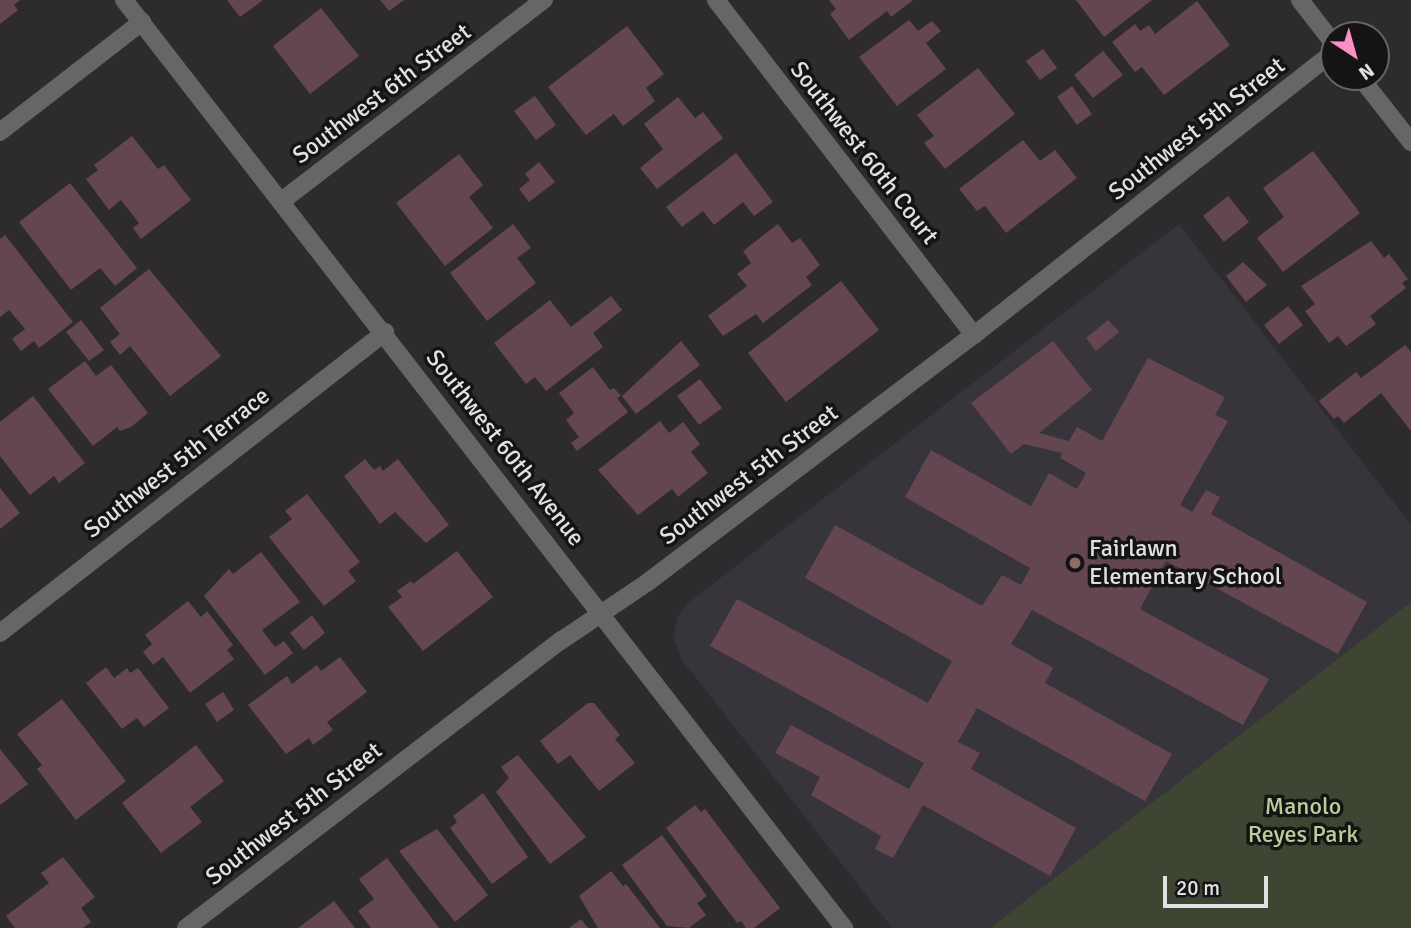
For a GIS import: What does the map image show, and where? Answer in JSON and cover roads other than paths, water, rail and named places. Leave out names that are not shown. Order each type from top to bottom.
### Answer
[{"type":"street","name":"Southwest 60th Avenue","points":[[124,0],[283,200],[844,928]]},
{"type":"street","name":"Southwest 6th Street","points":[[283,200],[544,0]]},
{"type":"street","name":"Southwest 60th Court","points":[[716,0],[974,335]]},
{"type":"street","points":[[1300,0],[1320,26]]},
{"type":"street","points":[[0,132],[142,22]]},
{"type":"street","name":"Southwest 5th Street","points":[[187,928],[974,335],[1320,63]]},
{"type":"street","points":[[1371,91],[1411,142]]},
{"type":"street","name":"Southwest 5th Terrace","points":[[0,633],[385,332]]},
{"type":"place","name":"Fairlawn Elementary School","points":[[1075,563]]},
{"type":"park label","name":"Manolo Reyes Park","points":[[1303,821]]}]
